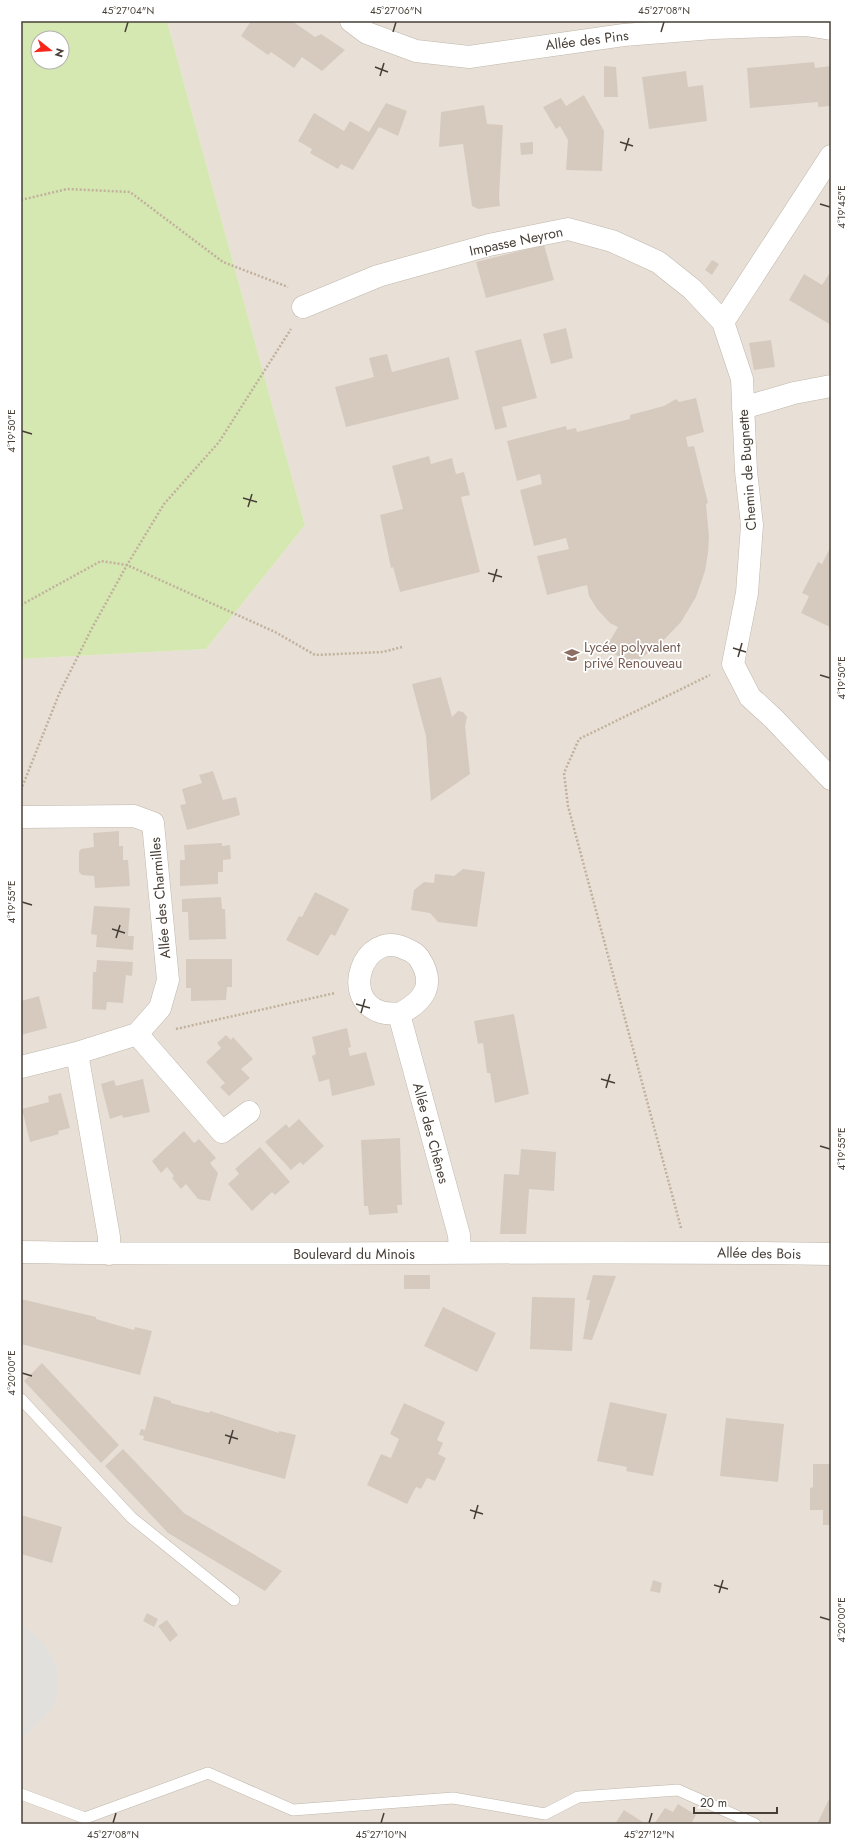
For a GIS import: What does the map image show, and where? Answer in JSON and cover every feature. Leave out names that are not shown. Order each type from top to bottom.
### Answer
[{"type":"street","name":"Allée des Pins","points":[[351,21],[367,33],[416,52],[469,57],[624,35],[713,28],[806,25],[831,29]]},
{"type":"street","points":[[723,322],[831,156]]},
{"type":"street","name":"Impasse Neyron","points":[[303,307],[378,276],[489,245],[568,229],[612,241],[658,262],[692,289],[723,322]]},
{"type":"street","name":"Chemin de Bugnette","points":[[723,322],[742,379],[746,471],[752,525],[747,593],[733,664]]},
{"type":"street","points":[[743,408],[794,393],[831,386]]},
{"type":"street","points":[[733,664],[750,697],[774,719],[831,779]]},
{"type":"street","name":"Allée des Charmilles","points":[[21,817],[134,816],[153,823],[168,980],[160,1008],[137,1034]]},
{"type":"street","points":[[397,945],[416,954],[426,968],[427,983],[422,997],[414,1007],[399,1014],[381,1013],[372,1008],[366,1002],[359,987],[358,979],[365,959],[380,947],[397,945]]},
{"type":"street","name":"Allée des Chênes","points":[[399,1014],[459,1235],[460,1253]]},
{"type":"street","points":[[21,1067],[77,1053],[137,1034],[222,1132],[249,1112]]},
{"type":"street","points":[[77,1053],[109,1237],[109,1254]]},
{"type":"street","name":"Boulevard du Minois","points":[[21,1252],[109,1254],[687,1251]]},
{"type":"street","name":"Allée des Bois","points":[[687,1251],[831,1254]]},
{"type":"lane","points":[[21,1399],[132,1518],[234,1600]]},
{"type":"lane","points":[[21,1794],[86,1818],[208,1773],[292,1810],[453,1798],[545,1814],[578,1797],[678,1790],[755,1824]]},
{"type":"path","points":[[21,200],[67,188],[130,192],[223,262],[290,288],[303,307],[219,442],[164,504],[127,565],[91,630],[59,694],[21,790]]},
{"type":"path","points":[[21,605],[101,561],[127,565],[275,632],[315,655],[383,652],[402,648]]},
{"type":"path","points":[[687,1251],[568,806],[564,773],[579,739],[733,664]]},
{"type":"path","points":[[137,1034],[181,1028],[359,987]]},
{"type":"shaded area","points":[[167,21],[831,21],[831,1824],[21,1824],[21,659],[206,649],[305,525]]},
{"type":"shaded area","points":[[21,1625],[44,1643],[57,1667],[58,1695],[52,1709],[21,1741]]},
{"type":"green space","points":[[21,21],[167,21],[305,525],[206,649],[21,659]]},
{"type":"building","points":[[251,21],[296,21],[295,23],[315,37],[321,34],[345,50],[322,71],[302,57],[294,68],[271,52],[268,55],[241,36]]},
{"type":"building","points":[[814,62],[815,68],[831,66],[831,106],[818,107],[818,102],[750,108],[747,68]]},
{"type":"building","points":[[604,66],[616,67],[618,97],[604,97]]},
{"type":"building","points":[[686,71],[688,87],[703,85],[707,121],[649,129],[642,77]]},
{"type":"building","points":[[584,95],[604,131],[602,171],[566,170],[568,140],[560,126],[556,129],[543,107],[561,98],[566,106]]},
{"type":"building","points":[[386,103],[407,111],[398,136],[379,127],[353,170],[341,164],[338,169],[310,153],[312,149],[298,141],[314,113],[344,131],[350,121],[369,132]]},
{"type":"building","points":[[484,105],[487,124],[503,125],[499,196],[500,206],[478,209],[472,206],[463,144],[439,147],[441,112]]},
{"type":"building","points":[[533,142],[533,154],[521,155],[520,143]]},
{"type":"building","points":[[544,245],[554,280],[486,298],[476,262]]},
{"type":"building","points":[[712,260],[719,264],[712,275],[705,270]]},
{"type":"building","points":[[831,271],[831,325],[789,300],[804,274],[822,285]]},
{"type":"building","points":[[566,328],[573,358],[551,364],[543,334]]},
{"type":"building","points":[[521,339],[537,398],[502,407],[507,427],[495,430],[475,351]]},
{"type":"building","points":[[771,340],[775,367],[754,370],[749,343]]},
{"type":"building","points":[[387,354],[392,372],[449,357],[459,399],[346,427],[335,387],[374,377],[369,358]]},
{"type":"building","points":[[696,398],[704,432],[686,437],[688,447],[694,446],[708,503],[706,504],[709,537],[705,571],[696,597],[681,622],[659,645],[637,661],[631,663],[605,649],[618,627],[610,623],[597,609],[589,596],[587,585],[547,595],[537,556],[569,549],[566,538],[534,546],[520,490],[542,484],[540,474],[517,481],[507,441],[566,426],[567,430],[576,428],[577,432],[630,419],[630,415],[664,406],[676,399],[679,402]]},
{"type":"building","points":[[429,456],[431,464],[452,458],[456,474],[464,472],[470,495],[461,497],[480,572],[400,592],[393,567],[391,568],[380,515],[403,509],[392,466]]},
{"type":"building","points":[[831,546],[830,627],[801,613],[809,596],[802,593],[818,562],[822,564]]},
{"type":"building","points":[[441,677],[452,717],[458,711],[463,712],[467,717],[465,726],[470,774],[431,801],[426,736],[412,684]]},
{"type":"building","points":[[213,771],[223,800],[236,797],[240,815],[187,830],[180,805],[186,804],[182,789],[202,783],[199,775]]},
{"type":"building","points":[[119,831],[119,846],[123,846],[123,860],[128,860],[130,886],[95,888],[94,876],[82,875],[79,872],[79,852],[81,849],[94,847],[93,833]]},
{"type":"building","points":[[222,843],[222,846],[230,845],[231,859],[223,860],[223,872],[218,872],[218,884],[180,886],[180,860],[185,860],[184,845]]},
{"type":"building","points":[[463,869],[485,872],[477,927],[438,922],[430,913],[411,910],[414,890],[424,882],[434,883],[435,874],[454,876]]},
{"type":"building","points":[[315,892],[349,909],[335,936],[331,934],[318,956],[286,940],[299,916],[302,917]]},
{"type":"building","points":[[221,897],[222,909],[225,909],[226,939],[189,940],[188,912],[182,912],[182,899]]},
{"type":"building","points":[[94,906],[130,908],[128,936],[134,936],[133,950],[96,947],[97,935],[91,934]]},
{"type":"building","points":[[186,959],[232,959],[232,987],[227,987],[226,1000],[191,1001],[191,988],[186,988]]},
{"type":"building","points":[[97,960],[133,962],[132,976],[126,975],[123,1003],[107,1002],[106,1010],[92,1009],[93,972],[96,972]]},
{"type":"building","points":[[39,996],[47,1028],[21,1035],[21,1001]]},
{"type":"building","points":[[514,1014],[529,1094],[495,1103],[490,1073],[487,1073],[483,1043],[478,1044],[474,1021]]},
{"type":"building","points":[[347,1028],[351,1047],[348,1048],[350,1056],[366,1052],[375,1085],[332,1096],[329,1079],[319,1082],[312,1056],[316,1054],[312,1037]]},
{"type":"building","points":[[226,1035],[231,1040],[233,1037],[253,1059],[241,1069],[250,1078],[229,1096],[220,1087],[225,1083],[206,1062],[221,1048],[217,1043]]},
{"type":"building","points":[[143,1079],[150,1112],[123,1118],[122,1115],[110,1119],[101,1084],[114,1080],[116,1086]]},
{"type":"building","points":[[61,1093],[70,1128],[58,1131],[59,1134],[30,1142],[22,1109],[49,1102],[48,1096]]},
{"type":"building","points":[[299,1119],[324,1146],[303,1165],[300,1162],[291,1170],[265,1142],[286,1124],[289,1128]]},
{"type":"building","points":[[184,1131],[194,1143],[199,1139],[216,1158],[210,1163],[218,1173],[210,1201],[198,1199],[186,1184],[181,1189],[172,1178],[174,1176],[167,1167],[161,1173],[152,1161]]},
{"type":"building","points":[[400,1138],[402,1205],[397,1205],[398,1213],[369,1215],[368,1206],[364,1206],[361,1140]]},
{"type":"building","points":[[260,1147],[290,1182],[275,1195],[272,1192],[252,1211],[228,1184],[239,1174],[235,1169]]},
{"type":"building","points":[[521,1149],[556,1152],[554,1191],[529,1189],[526,1234],[500,1234],[504,1174],[519,1175]]},
{"type":"building","points":[[404,1275],[430,1275],[430,1289],[404,1289]]},
{"type":"building","points":[[593,1275],[616,1276],[592,1340],[583,1339],[590,1300],[586,1300]]},
{"type":"building","points":[[532,1297],[575,1298],[572,1351],[530,1349]]},
{"type":"building","points":[[21,1299],[96,1317],[96,1319],[134,1330],[135,1327],[152,1331],[140,1375],[21,1344]]},
{"type":"building","points":[[443,1307],[496,1333],[477,1372],[424,1346]]},
{"type":"building","points":[[42,1363],[119,1445],[101,1463],[24,1381]]},
{"type":"building","points":[[154,1396],[171,1401],[171,1403],[209,1413],[210,1411],[279,1433],[279,1431],[296,1435],[285,1479],[143,1440],[144,1436],[139,1435],[141,1429],[145,1430]]},
{"type":"building","points":[[610,1402],[667,1414],[653,1476],[626,1471],[627,1467],[597,1461]]},
{"type":"building","points":[[404,1403],[445,1422],[437,1440],[443,1443],[438,1454],[446,1458],[435,1481],[427,1478],[421,1489],[416,1487],[407,1504],[367,1485],[381,1454],[391,1458],[399,1439],[390,1434]]},
{"type":"building","points":[[726,1418],[784,1424],[778,1482],[720,1476]]},
{"type":"building","points":[[123,1449],[184,1513],[282,1571],[265,1591],[168,1533],[105,1466]]},
{"type":"building","points":[[813,1464],[831,1464],[831,1525],[823,1525],[823,1510],[810,1510],[810,1488],[813,1487]]},
{"type":"building","points":[[21,1515],[62,1527],[52,1563],[21,1554]]},
{"type":"building","points":[[653,1580],[662,1583],[660,1593],[650,1591]]},
{"type":"building","points":[[147,1613],[158,1619],[154,1627],[143,1621]]},
{"type":"building","points":[[167,1620],[178,1635],[170,1642],[158,1626]]},
{"type":"building","points":[[831,1795],[831,1824],[817,1824]]},
{"type":"building","points":[[678,1804],[696,1815],[691,1824],[654,1824],[665,1808],[673,1812]]},
{"type":"building","points":[[624,1810],[646,1824],[615,1824]]},
{"type":"place","name":"Lycée polyvalent privé Renouveau","points":[[572,655]]}]
